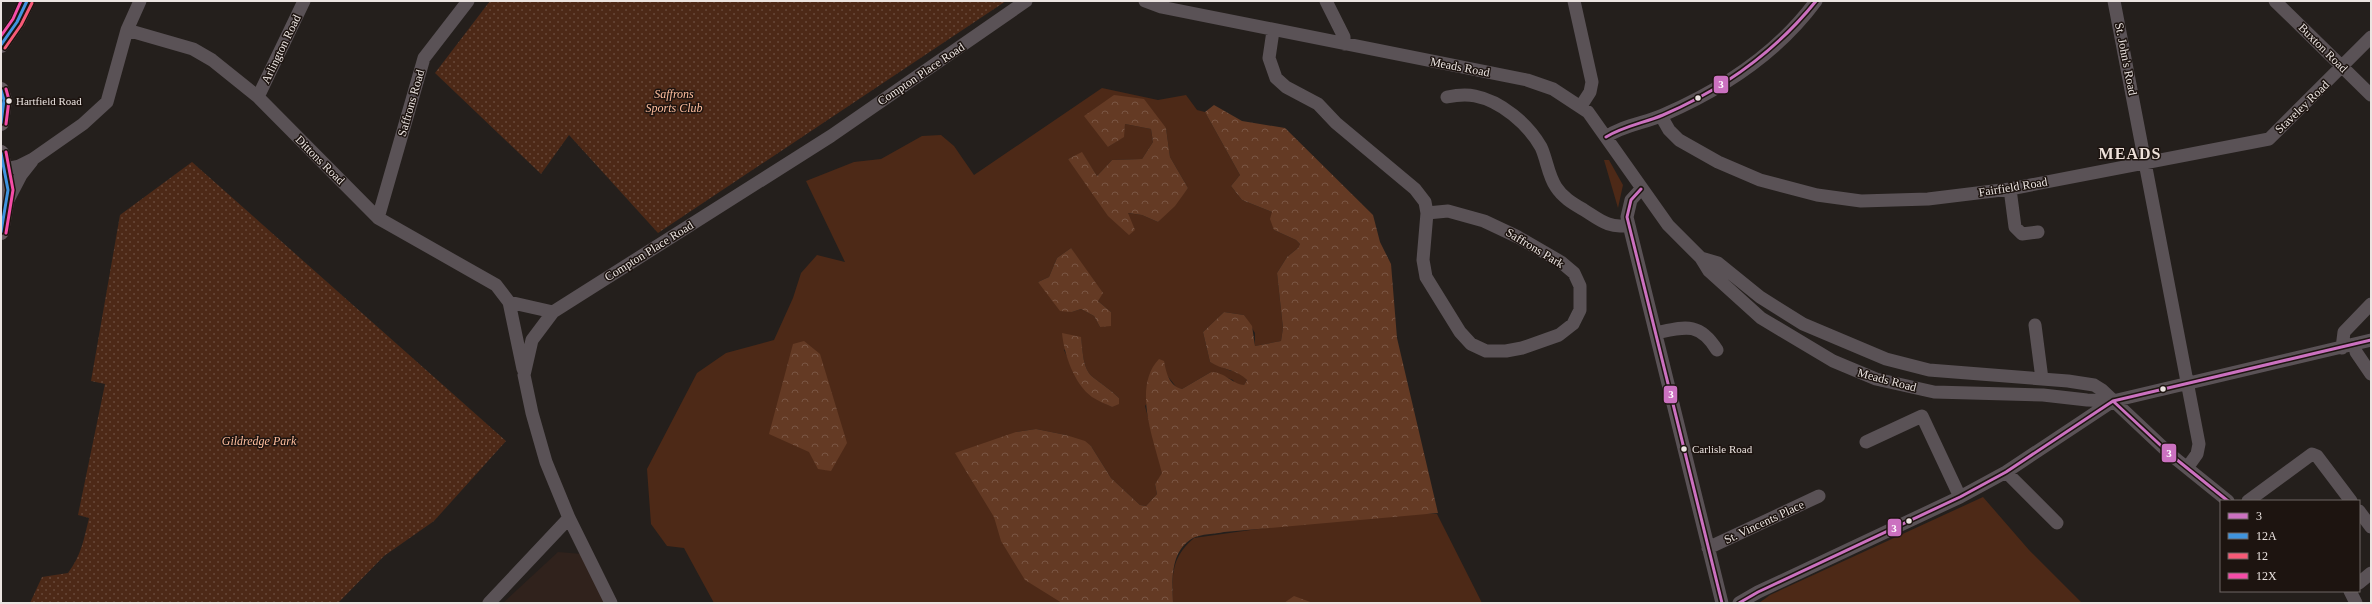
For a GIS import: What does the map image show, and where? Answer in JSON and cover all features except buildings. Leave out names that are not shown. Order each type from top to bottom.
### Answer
[{"type":"main road","points":[[1,45],[17,22],[27,1]]},
{"type":"main road","points":[[1,90],[4,100],[1,123]]},
{"type":"main road","points":[[1,153],[5,169],[7,202],[1,232]]},
{"type":"street","points":[[5,169],[20,166],[33,159],[83,124],[107,102],[127,30],[140,1]]},
{"type":"street","name":"Arlington Road","points":[[258,97],[304,1]]},
{"type":"street","name":"Saffrons Road","points":[[378,218],[424,58],[468,1]]},
{"type":"street","name":"Compton Place Road","points":[[611,603],[569,518],[546,462],[532,413],[524,375],[532,340],[553,312],[831,136],[1026,1]]},
{"type":"street","name":"Meads Road","points":[[1144,1],[1161,8],[1528,80],[1553,89],[1581,106],[1598,123],[1641,189],[1668,225],[1701,258],[1709,271],[1761,318],[1787,335],[1850,370],[1876,379],[1934,392],[2043,394],[2087,400],[2113,401]]},
{"type":"street","points":[[1326,1],[1344,37],[1344,44]]},
{"type":"street","points":[[1574,1],[1592,82],[1590,92],[1581,106]]},
{"type":"street","points":[[1606,137],[1622,128],[1661,116],[1699,100],[1745,71],[1791,31],[1816,1]]},
{"type":"street","name":"St. John's Road","points":[[2114,1],[2147,163],[2199,444],[2197,454],[2186,468]]},
{"type":"street","name":"Buxton Road","points":[[2275,1],[2371,95]]},
{"type":"street","name":"Dittons Road","points":[[127,30],[193,49],[212,60],[258,97],[378,218],[496,285],[509,302],[524,375]]},
{"type":"street","name":"Saffrons Park","points":[[1273,31],[1269,58],[1271,69],[1276,78],[1286,87],[1318,104],[1336,124],[1415,189],[1425,202],[1427,213],[1423,260],[1426,277],[1460,332],[1471,344],[1486,351],[1506,351],[1522,348],[1559,335],[1573,324],[1580,310],[1580,286],[1574,273],[1561,262],[1518,237],[1484,221],[1448,211],[1427,213]]},
{"type":"street","name":"Staveley Road","points":[[2147,163],[2269,139],[2371,37]]},
{"type":"street","points":[[1447,97],[1464,94],[1475,96],[1500,106],[1532,134],[1541,148],[1556,187],[1564,197],[1603,223],[1612,226],[1629,224]]},
{"type":"street","name":"Fairfield Road","points":[[1661,116],[1669,130],[1679,140],[1718,162],[1760,180],[1805,192],[1861,201],[1928,199],[2010,189],[2147,163]]},
{"type":"street","points":[[7,202],[21,175],[33,159]]},
{"type":"street","points":[[1641,189],[1629,206],[1629,224],[1722,603]]},
{"type":"street","points":[[2010,189],[2015,227],[2022,234],[2038,232]]},
{"type":"street","name":"Meads Road","points":[[1701,258],[1718,262],[1760,297],[1803,324],[1870,353],[1929,370],[2042,379],[2094,385],[2186,468],[2227,500]]},
{"type":"street","points":[[509,302],[553,312]]},
{"type":"street","points":[[2342,348],[2344,332],[2371,304]]},
{"type":"street","points":[[2035,325],[2042,379]]},
{"type":"street","points":[[1656,333],[1678,328],[1696,329],[1704,334],[1717,350]]},
{"type":"street","points":[[1742,602],[1765,588],[1960,497],[2006,472],[2113,401],[2371,340]]},
{"type":"street","points":[[2356,344],[2356,352],[2371,374]]},
{"type":"street","points":[[1866,442],[1922,416],[1960,497]]},
{"type":"street","points":[[2249,500],[2312,454],[2317,456],[2350,500]]},
{"type":"street","points":[[2006,472],[2057,523]]},
{"type":"street","name":"St. Vincents Place","points":[[1708,548],[1819,496]]},
{"type":"street","points":[[2360,512],[2371,527]]},
{"type":"street","points":[[489,603],[569,518]]},
{"type":"street","points":[[2360,583],[2371,573]]},
{"type":"street","points":[[2350,592],[2356,603]]},
{"type":"shaded area","points":[[558,552],[582,554],[606,603],[503,603]]},
{"type":"green space","name":"Saffrons Sports Club","points":[[490,1],[1006,1],[658,233],[569,135],[541,174],[435,73]]},
{"type":"green space","points":[[1102,88],[1158,100],[1186,95],[1197,110],[1205,112],[1240,175],[1231,186],[1242,200],[1272,212],[1274,230],[1296,240],[1300,244],[1298,248],[1287,257],[1277,273],[1283,328],[1281,341],[1255,346],[1255,333],[1244,315],[1224,312],[1203,332],[1210,362],[1231,371],[1239,371],[1247,380],[1244,385],[1236,385],[1233,380],[1211,372],[1182,389],[1177,388],[1166,374],[1145,406],[1163,473],[1155,484],[1157,494],[1146,506],[1140,505],[1111,478],[1091,446],[1066,435],[1036,429],[1016,432],[1062,603],[714,603],[684,548],[667,546],[651,524],[647,469],[697,373],[726,353],[774,340],[793,298],[801,273],[817,255],[845,262],[806,181],[854,162],[881,159],[922,136],[941,135],[954,146],[974,175]],"holes":[[[1114,95],[1166,128],[1170,157],[1188,188],[1158,222],[1142,215],[1127,213],[1068,159],[1082,153],[1097,176],[1112,160],[1142,159],[1153,142],[1151,129],[1125,124],[1123,137],[1108,147]],[[1071,248],[1098,301],[1111,312],[1100,327],[1094,316],[1081,309],[1072,312],[1038,282],[1049,277],[1057,258]],[[1081,338],[1087,370],[1094,378],[1119,398],[1112,407],[1093,396],[1087,390],[1077,377],[1064,350]]]},
{"type":"green space","points":[[1114,95],[1144,99],[1166,128],[1170,157],[1188,188],[1175,206],[1158,222],[1142,215],[1128,213],[1135,230],[1129,235],[1108,216],[1068,159],[1082,152],[1097,176],[1112,160],[1142,159],[1153,142],[1151,129],[1125,124],[1124,137],[1108,147],[1084,116]]},
{"type":"green space","points":[[1214,105],[1242,121],[1285,128],[1373,215],[1380,242],[1391,264],[1397,338],[1438,513],[1224,532],[1200,536],[1193,538],[1185,544],[1176,558],[1172,585],[1173,603],[1062,603],[1025,580],[1001,541],[994,517],[955,453],[1016,432],[1036,429],[1066,435],[1085,441],[1091,446],[1111,478],[1140,505],[1146,506],[1157,494],[1155,484],[1162,473],[1150,430],[1146,399],[1147,384],[1151,371],[1159,359],[1164,361],[1167,374],[1171,382],[1182,389],[1211,372],[1220,374],[1236,383],[1244,385],[1247,380],[1243,376],[1210,362],[1203,332],[1224,312],[1244,315],[1252,326],[1255,346],[1281,341],[1283,328],[1277,273],[1287,257],[1298,248],[1300,244],[1296,240],[1274,230],[1270,219],[1272,212],[1242,200],[1231,186],[1240,175],[1205,112]]},
{"type":"green space","points":[[1604,160],[1609,160],[1623,185],[1618,208]]},
{"type":"green space","name":"Gildredge Park","points":[[192,162],[506,441],[434,521],[384,556],[338,603],[30,603],[42,577],[68,573],[79,554],[84,540],[89,518],[78,515],[105,384],[91,381],[120,215]]},
{"type":"green space","points":[[1071,248],[1103,293],[1098,301],[1111,312],[1111,326],[1100,327],[1094,316],[1081,309],[1072,312],[1060,311],[1038,282],[1049,277],[1057,258]]},
{"type":"green space","points":[[1062,333],[1081,337],[1087,370],[1094,378],[1119,398],[1119,404],[1112,407],[1099,401],[1092,397],[1080,384],[1071,368],[1065,350]]},
{"type":"green space","points":[[804,341],[820,354],[847,443],[831,471],[818,469],[809,452],[769,434],[793,344]]},
{"type":"green space","points":[[1983,497],[2029,550],[2082,603],[1759,603],[1770,595]]},
{"type":"green space","points":[[1371,513],[1437,514],[1482,603],[1173,603],[1174,567],[1186,545],[1194,538]]},
{"type":"green space","points":[[1294,596],[1313,603],[1284,603]]},
{"type":"transit line","name":"12X","points":[[1,36],[13,19],[21,1]]},
{"type":"transit line","name":"12A","points":[[1,45],[17,22],[27,1]]},
{"type":"transit line","name":"3","points":[[1606,137],[1620,130],[1663,115],[1685,105],[1727,81],[1765,53],[1783,37],[1816,1]]},
{"type":"transit line","name":"12","points":[[5,48],[21,25],[32,3]]},
{"type":"transit line","name":"12X","points":[[6,89],[9,100],[6,124]]},
{"type":"transit line","name":"12A","points":[[1,90],[4,100],[1,123]]},
{"type":"transit line","name":"12X","points":[[6,152],[13,190],[6,233]]},
{"type":"transit line","name":"12A","points":[[1,153],[8,190],[1,232]]},
{"type":"transit line","name":"3","points":[[1641,189],[1631,200],[1627,217],[1722,603]]},
{"type":"transit line","name":"3","points":[[1739,603],[1758,592],[1960,497],[2006,472],[2113,401],[2371,340]]},
{"type":"transit line","name":"3","points":[[2113,401],[2171,455],[2227,500]]},
{"type":"place","name":"Hartfield Road","points":[[9,101]]},
{"type":"place","name":"Carlisle Road","points":[[1684,449]]},
{"type":"district","name":"MEADS","points":[[2130,153]]}]
